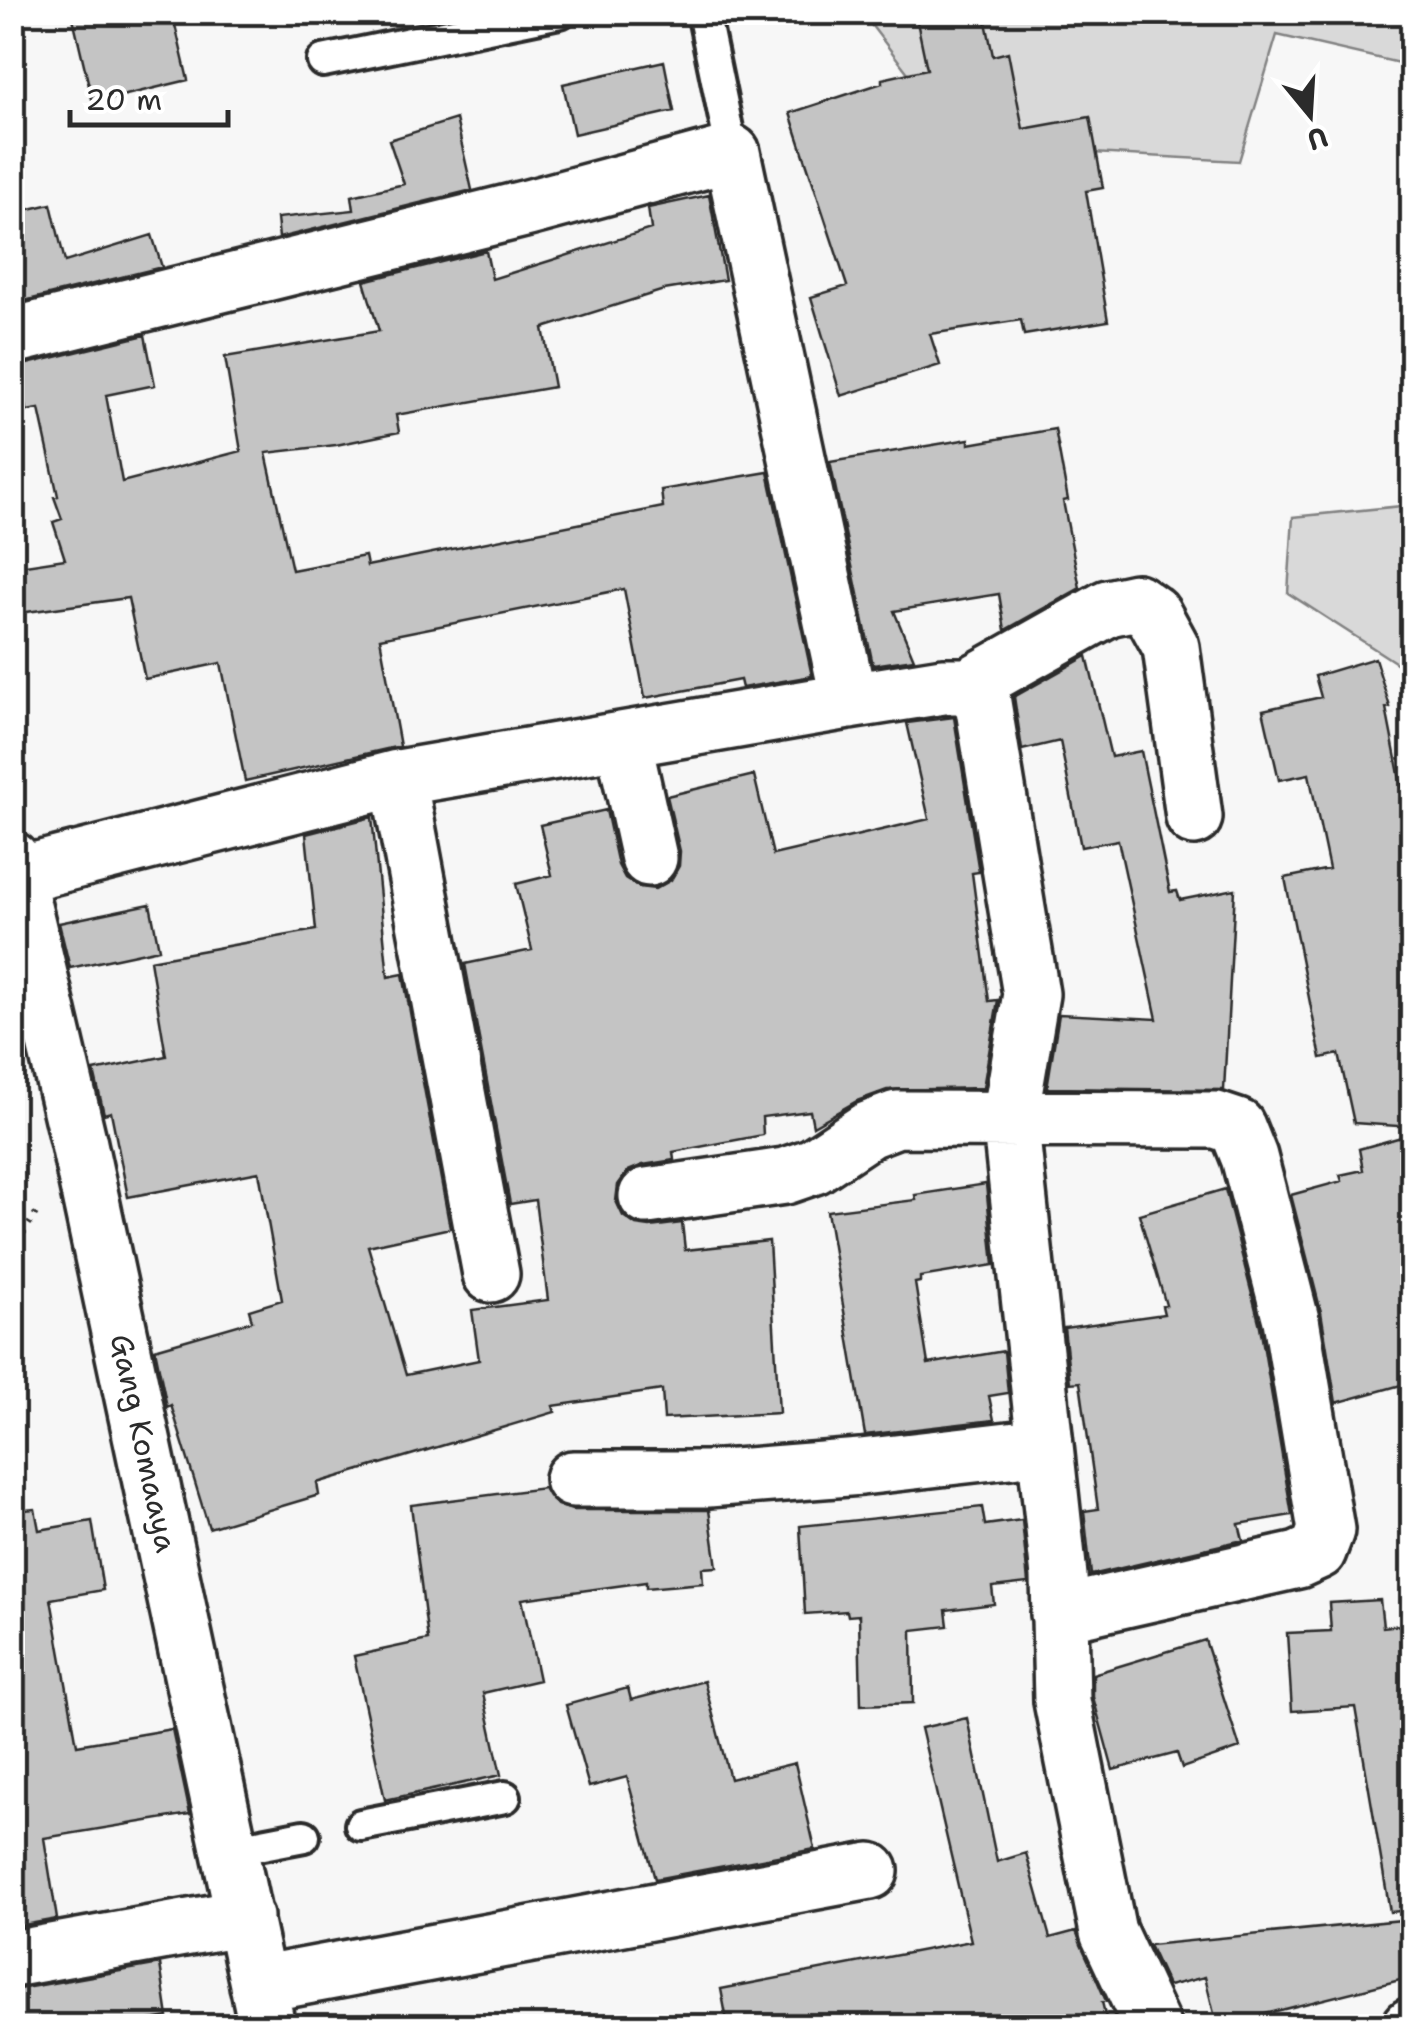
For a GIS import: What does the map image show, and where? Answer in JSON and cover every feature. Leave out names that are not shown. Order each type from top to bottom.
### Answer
[{"type":"street","points":[[12,336],[528,208],[732,153],[849,701]]},
{"type":"street","points":[[14,868],[398,778],[849,701],[943,686],[969,686],[1108,608],[1136,602],[1154,614],[1170,647],[1194,818]]},
{"type":"street","points":[[969,686],[983,702],[1031,994],[1010,1118],[1059,1576],[1062,1702],[1108,1932],[1152,2026]]},
{"type":"street","points":[[623,740],[649,858]]},
{"type":"street","points":[[398,778],[490,1274]]},
{"type":"street","name":"Gang Komaaya","points":[[14,868],[80,1144],[263,2006]]},
{"type":"street","points":[[647,1196],[785,1176],[814,1166],[868,1130],[896,1119],[1216,1120],[1237,1127],[1249,1157],[1291,1320],[1326,1530],[1318,1550],[1298,1560],[1060,1614]]},
{"type":"street","points":[[574,1479],[708,1479],[862,1467],[1044,1446]]},
{"type":"street","points":[[263,2006],[870,1871]]},
{"type":"street","points":[[12,1959],[245,1918]]},
{"type":"lane","points":[[323,61],[560,12]]},
{"type":"lane","points":[[703,12],[732,153]]},
{"type":"lane","points":[[361,1825],[505,1797]]},
{"type":"lane","points":[[231,1850],[304,1836]]},
{"type":"shaded area","points":[[862,13],[1412,13],[1412,66],[1277,35],[1239,161],[964,146]]},
{"type":"shaded area","points":[[1412,505],[1412,673],[1288,593],[1293,517]]},
{"type":"building","points":[[95,12],[172,12],[188,80],[93,103],[73,18]]},
{"type":"building","points":[[915,12],[984,12],[993,56],[1008,52],[1023,129],[1090,117],[1103,188],[1086,191],[1108,321],[1024,335],[1021,320],[930,334],[940,365],[841,396],[811,297],[847,286],[790,113],[882,83],[882,79],[927,69]]},
{"type":"building","points":[[664,61],[674,111],[574,134],[563,84]]},
{"type":"building","points":[[456,119],[472,190],[279,238],[277,218],[354,210],[352,196],[404,184],[389,140]]},
{"type":"building","points":[[709,195],[725,280],[664,290],[543,328],[554,387],[396,415],[399,432],[336,445],[266,453],[292,570],[365,556],[367,566],[663,507],[661,490],[768,472],[812,676],[742,688],[740,680],[645,698],[624,589],[380,638],[400,746],[245,781],[221,663],[145,679],[128,598],[12,614],[12,567],[65,559],[53,522],[62,519],[54,497],[58,496],[39,409],[27,411],[19,366],[145,335],[155,385],[106,395],[122,482],[241,451],[225,357],[379,331],[364,281],[486,251],[492,279],[651,229],[648,208]]},
{"type":"building","points":[[51,204],[65,262],[152,235],[162,267],[12,304],[12,213]]},
{"type":"building","points":[[1055,429],[1068,500],[1063,501],[1080,588],[1005,630],[999,594],[894,611],[914,659],[873,665],[830,462]]},
{"type":"building","points":[[1087,656],[1111,757],[1141,751],[1170,892],[1177,891],[1180,900],[1235,889],[1224,1090],[1047,1088],[1059,1014],[1157,1019],[1118,840],[1081,847],[1060,741],[1022,750],[1014,697]]},
{"type":"building","points":[[1375,658],[1390,707],[1386,708],[1412,841],[1412,1127],[1354,1123],[1339,1054],[1321,1058],[1285,878],[1329,869],[1309,774],[1279,780],[1263,710],[1321,697],[1315,676]]},
{"type":"building","points":[[954,717],[979,872],[972,873],[989,1001],[998,1000],[983,1088],[887,1090],[857,1101],[813,1126],[810,1111],[762,1117],[763,1135],[673,1152],[674,1160],[628,1171],[618,1185],[616,1201],[623,1216],[636,1225],[650,1227],[682,1223],[685,1250],[769,1241],[779,1413],[664,1419],[662,1390],[553,1406],[555,1412],[317,1483],[319,1495],[209,1528],[171,1405],[167,1407],[155,1349],[252,1321],[249,1310],[282,1300],[259,1172],[128,1197],[111,1112],[104,1114],[94,1071],[166,1056],[150,960],[316,930],[306,834],[372,817],[388,977],[403,974],[450,1228],[368,1246],[406,1375],[479,1360],[472,1310],[548,1300],[535,1200],[510,1204],[465,964],[532,950],[516,884],[552,875],[540,825],[606,810],[618,865],[625,878],[639,887],[655,889],[671,880],[679,866],[680,851],[667,796],[754,775],[773,855],[929,819],[907,723]]},
{"type":"building","points":[[150,904],[159,949],[70,968],[59,923]]},
{"type":"building","points":[[1412,1134],[1412,1382],[1336,1403],[1321,1312],[1291,1195],[1342,1181],[1340,1175],[1363,1170],[1359,1149]]},
{"type":"building","points":[[986,1184],[994,1265],[920,1277],[920,1282],[915,1283],[928,1364],[1004,1351],[1008,1393],[989,1396],[994,1420],[865,1435],[827,1211],[916,1200],[915,1195]]},
{"type":"building","points":[[1225,1189],[1260,1326],[1292,1515],[1239,1524],[1243,1540],[1091,1575],[1084,1511],[1098,1509],[1080,1382],[1070,1383],[1064,1328],[1164,1314],[1162,1306],[1166,1305],[1139,1214]]},
{"type":"building","points":[[544,1488],[557,1505],[572,1510],[709,1510],[717,1567],[702,1568],[703,1583],[646,1588],[646,1582],[522,1599],[539,1680],[483,1693],[501,1775],[385,1800],[354,1656],[428,1640],[411,1505]]},
{"type":"building","points":[[982,1507],[985,1525],[1022,1520],[1028,1583],[992,1587],[994,1604],[946,1610],[948,1626],[912,1630],[913,1703],[861,1705],[859,1615],[848,1616],[847,1611],[805,1614],[800,1526]]},
{"type":"building","points":[[35,1509],[39,1530],[92,1521],[103,1590],[51,1599],[77,1745],[172,1729],[190,1814],[44,1838],[57,1919],[12,1927],[12,1511]]},
{"type":"building","points":[[1380,1600],[1383,1627],[1412,1624],[1412,1910],[1390,1912],[1355,1707],[1292,1711],[1287,1633],[1331,1631],[1329,1603]]},
{"type":"building","points":[[1205,1640],[1240,1748],[1182,1768],[1177,1753],[1113,1770],[1093,1697],[1093,1674]]},
{"type":"building","points":[[704,1681],[730,1779],[795,1763],[815,1849],[655,1879],[627,1777],[589,1787],[566,1705],[628,1688],[631,1700]]},
{"type":"building","points":[[967,1718],[997,1862],[1026,1853],[1050,1938],[1076,1931],[1106,2001],[1102,2002],[1108,2026],[728,2026],[721,1989],[971,1941],[921,1728]]},
{"type":"building","points":[[1412,1919],[1412,1977],[1217,2026],[1205,1977],[1168,1986],[1149,1945]]},
{"type":"building","points":[[160,1964],[168,2017],[115,2026],[19,2026],[13,1990]]}]
